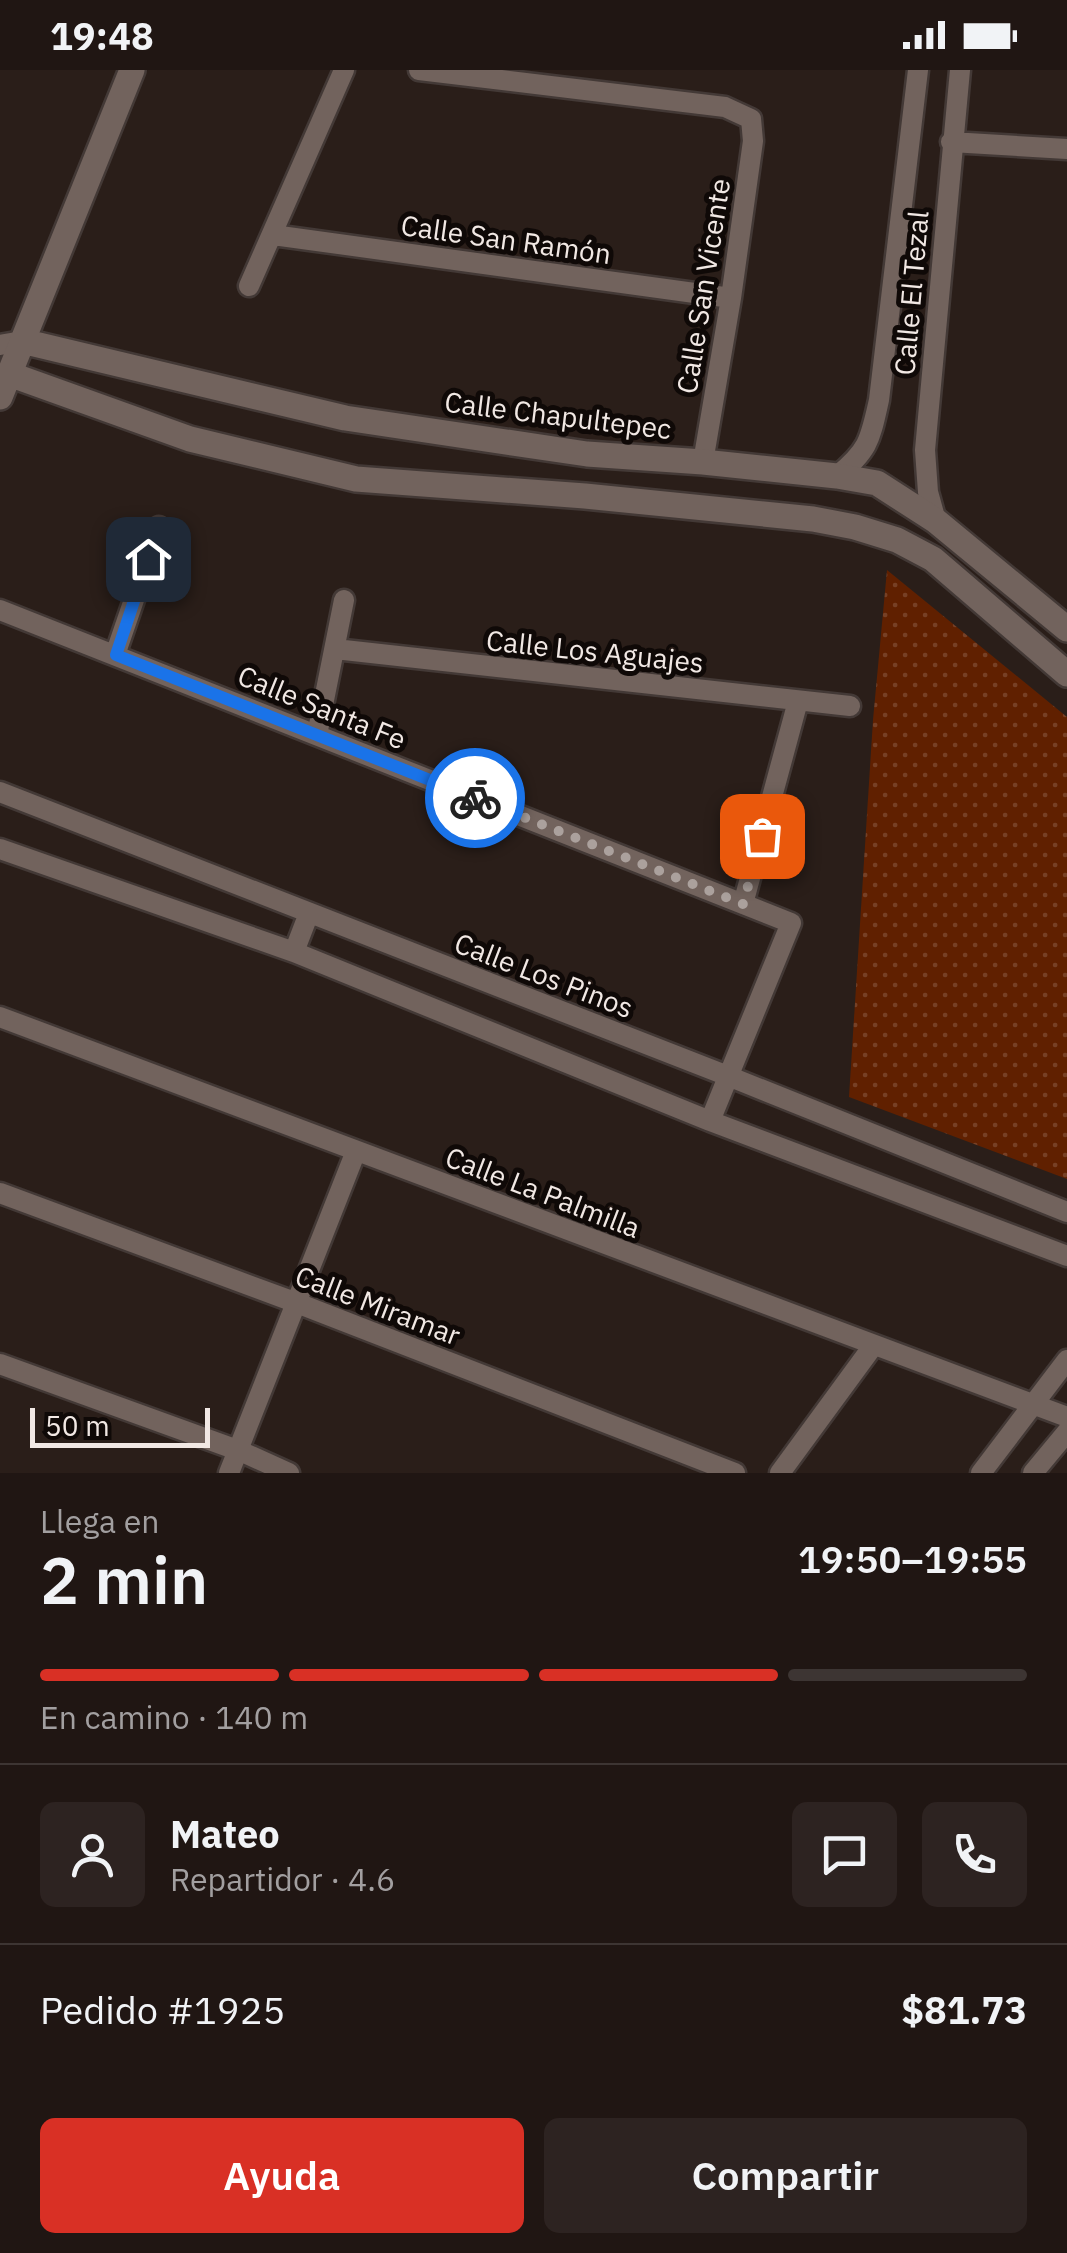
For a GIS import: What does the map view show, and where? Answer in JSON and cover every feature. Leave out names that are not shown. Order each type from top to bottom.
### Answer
[{"type":"street","points":[[132,70],[11,343],[3,380],[190,439],[356,479],[813,519],[898,540],[933,559],[1067,674]]},
{"type":"street","points":[[249,286],[344,70]]},
{"type":"street","name":"Calle San Vicente","points":[[419,70],[725,108],[750,119],[754,141],[702,462]]},
{"type":"street","name":"Calle El Tezal","points":[[837,476],[861,456],[875,418],[918,70]]},
{"type":"street","name":"Calle El Tezal","points":[[936,520],[928,492],[925,450],[960,70]]},
{"type":"street","points":[[951,142],[1067,149]]},
{"type":"street","name":"Calle San Ramón","points":[[272,235],[731,298]]},
{"type":"street","name":"Calle Chapultepec","points":[[11,343],[344,418],[587,454],[702,462],[877,483],[936,520],[1067,629]]},
{"type":"street","points":[[634,501],[609,489],[606,482],[616,469],[646,458]]},
{"type":"street","points":[[116,655],[159,527]]},
{"type":"street","points":[[317,735],[344,600]]},
{"type":"street","name":"Calle Santa Fe","points":[[0,610],[791,922],[728,1076]]},
{"type":"street","name":"Calle Los Aguajes","points":[[335,649],[850,706]]},
{"type":"street","points":[[743,904],[798,701]]},
{"type":"street","name":"Calle Los Pinos","points":[[0,792],[1067,1212]]},
{"type":"street","points":[[0,849],[294,952],[710,1121],[1067,1256]]},
{"type":"street","points":[[294,952],[309,912]]},
{"type":"street","name":"Calle La Palmilla","points":[[0,1017],[1067,1417]]},
{"type":"street","points":[[710,1121],[728,1076]]},
{"type":"street","points":[[229,1473],[356,1151]]},
{"type":"street","name":"Calle Miramar","points":[[0,1193],[297,1302],[735,1473]]},
{"type":"street","points":[[780,1473],[873,1346]]},
{"type":"street","points":[[981,1473],[1067,1360]]},
{"type":"street","points":[[0,1364],[240,1451],[288,1473]]},
{"type":"street","points":[[1033,1473],[1067,1432]]},
{"type":"shaded area","points":[[887,570],[1067,717],[1067,1179],[849,1097],[873,720]]},
{"type":"way so far","points":[[475,798],[743,904],[762,836]]},
{"type":"route","points":[[148,559],[116,655],[475,798]]}]
